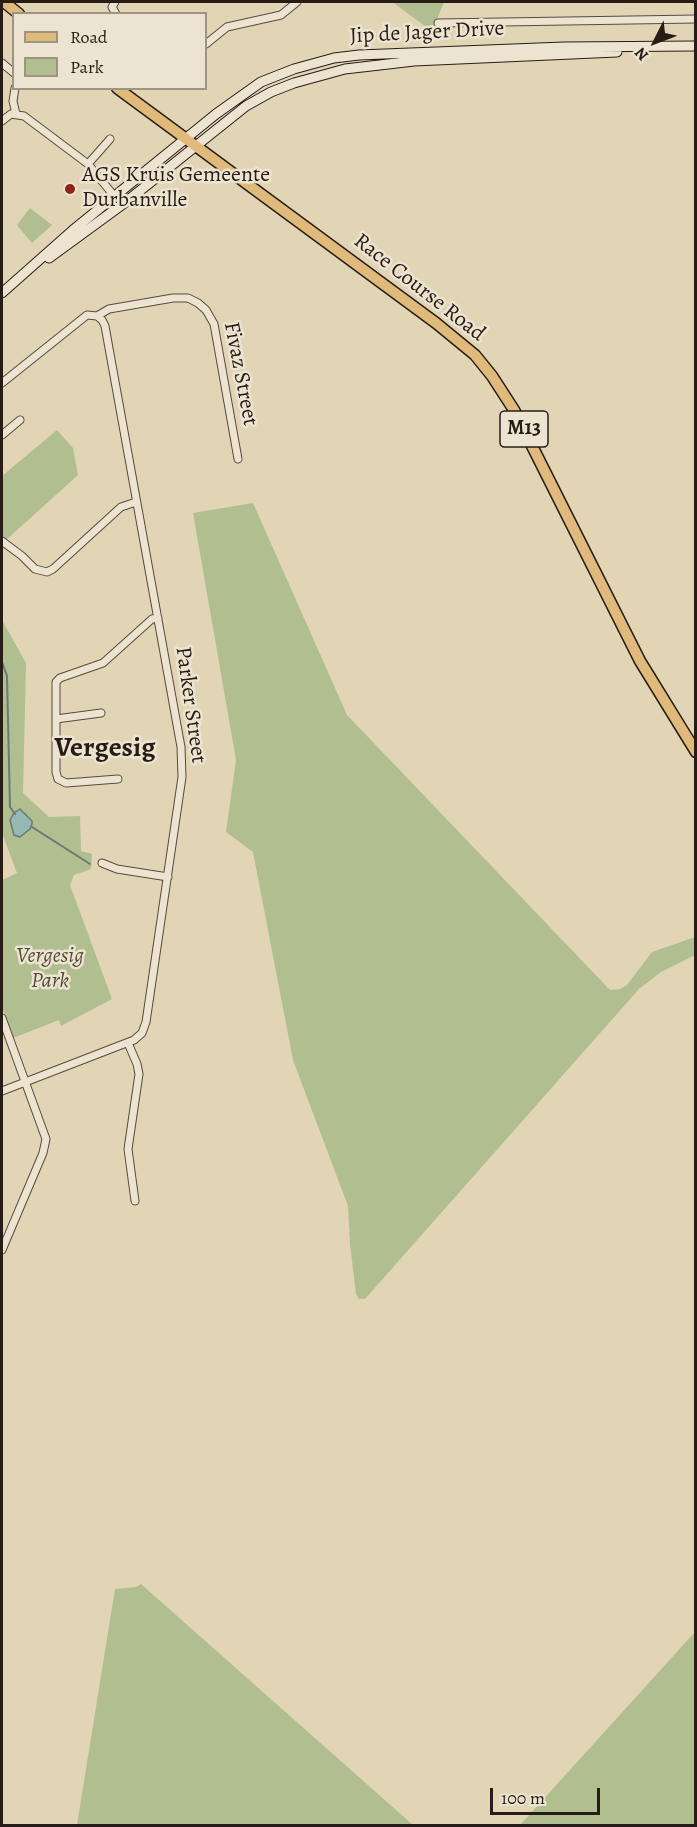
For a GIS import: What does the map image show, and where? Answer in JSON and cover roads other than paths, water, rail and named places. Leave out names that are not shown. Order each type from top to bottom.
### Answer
[{"type":"main road","points":[[4,2],[16,12]]},
{"type":"main road","name":"Jip de Jager Drive","points":[[25,275],[73,230],[223,108],[261,82],[294,69],[359,54],[564,47],[696,46]]},
{"type":"main road","name":"Jip de Jager Drive","points":[[25,275],[74,241],[246,106],[271,92],[294,83],[345,69],[414,61],[696,46]]},
{"type":"main road","name":"Race Course Road","points":[[120,90],[436,323],[460,342],[484,366],[501,389],[525,430],[640,661],[696,752]]},
{"type":"main road","points":[[2,293],[25,275]]},
{"type":"street","points":[[207,43],[227,27],[281,15],[297,2]]},
{"type":"street","points":[[438,23],[696,19]]},
{"type":"street","points":[[15,90],[13,101],[16,114]]},
{"type":"street","points":[[2,122],[8,116],[16,114],[24,116],[88,164],[115,197]]},
{"type":"street","points":[[88,164],[110,139]]},
{"type":"street","name":"Fivaz Street","points":[[3,378],[89,315],[97,316],[108,309],[178,297],[193,300],[206,310],[214,324],[238,459]]},
{"type":"street","name":"Parker Street","points":[[97,316],[105,326],[183,767],[146,1026],[140,1036],[128,1043]]},
{"type":"street","points":[[2,435],[20,420]]},
{"type":"street","points":[[2,541],[35,569],[47,572],[121,507],[136,502]]},
{"type":"street","points":[[118,779],[66,783],[60,781],[56,772],[57,680],[106,661],[152,619],[158,618]]},
{"type":"street","points":[[56,719],[101,713]]},
{"type":"street","points":[[102,863],[117,869],[168,877]]},
{"type":"street","points":[[2,1018],[46,1139],[43,1153],[2,1250]]},
{"type":"street","points":[[2,1091],[128,1043],[139,1074],[128,1149],[135,1202]]},
{"type":"water","points":[[20,809],[32,821],[32,824],[30,829],[20,837],[14,835],[10,820]]},
{"type":"waterway","points":[[2,662],[7,676],[10,807],[15,814]]},
{"type":"waterway","points":[[32,827],[90,864]]},
{"type":"place","name":"AGS Kruis Gemeente Durbanville","points":[[70,189]]},
{"type":"district","name":"Vergesig","points":[[105,749]]},
{"type":"park label","name":"Vergesig Park","points":[[50,970]]}]
